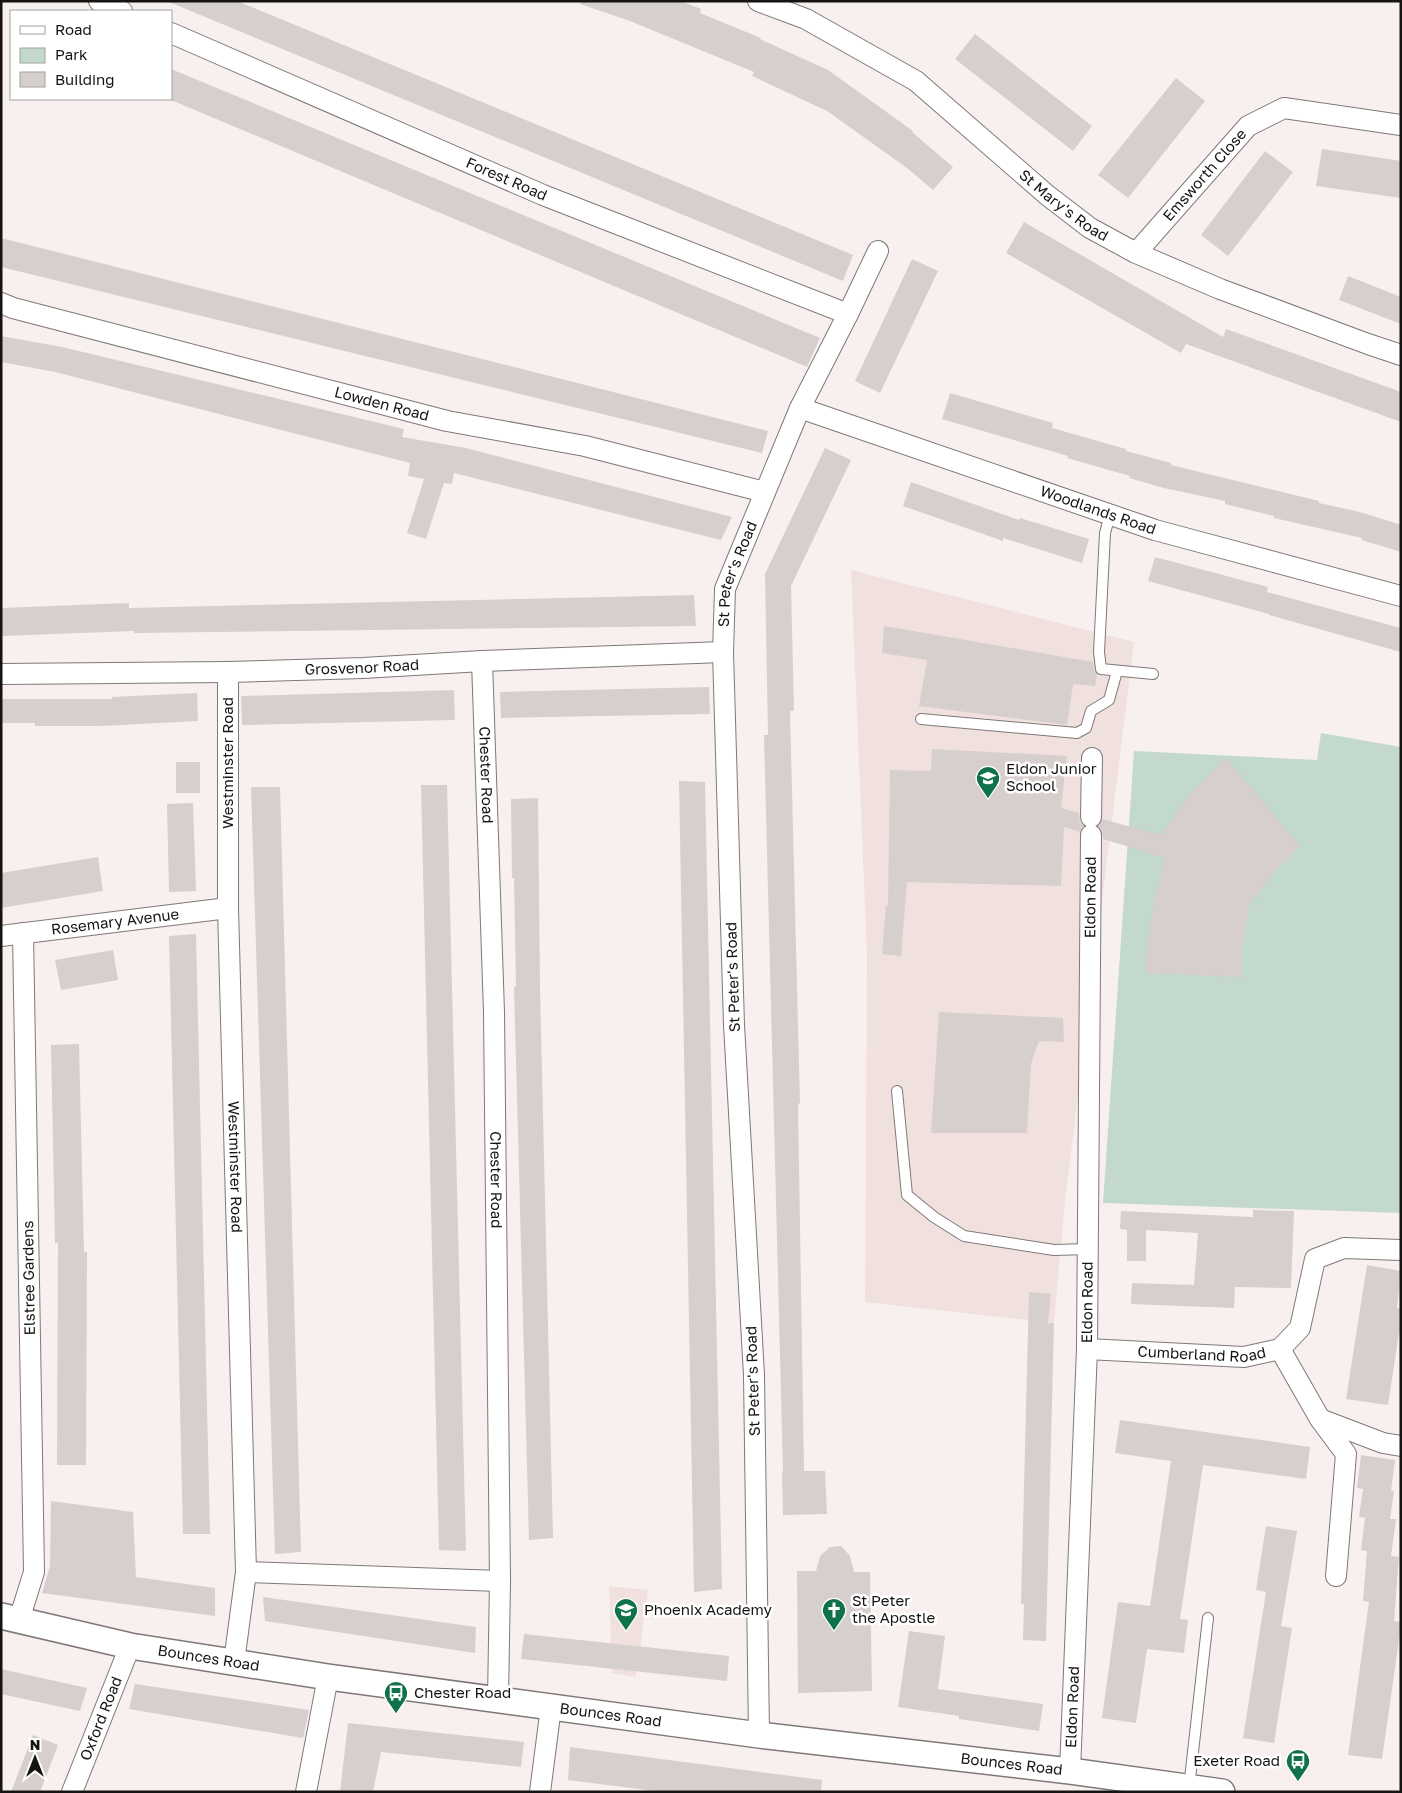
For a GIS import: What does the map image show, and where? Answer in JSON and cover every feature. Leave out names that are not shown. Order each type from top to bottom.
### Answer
[{"type":"street","points":[[99,1],[120,10]]},
{"type":"street","name":"St Mary's Road","points":[[758,1],[806,19],[916,81],[1046,195],[1090,228],[1136,253],[1220,289],[1401,355]]},
{"type":"street","name":"Forest Road","points":[[172,33],[543,195],[848,314]]},
{"type":"street","name":"Emsworth Close","points":[[1136,253],[1248,126],[1284,108],[1401,125]]},
{"type":"street","name":"St Peter's Road","points":[[759,1735],[754,1374],[734,1025],[723,652],[725,589],[800,408],[878,251]]},
{"type":"street","name":"Lowden Road","points":[[1,302],[22,310],[447,421],[585,446],[766,492]]},
{"type":"street","name":"Woodlands Road","points":[[800,408],[1154,530],[1401,596]]},
{"type":"street","name":"Grosvenor Road","points":[[1,674],[228,672],[363,668],[482,661],[723,652]]},
{"type":"street","name":"Chester Road","points":[[482,661],[494,1012],[500,1582],[498,1699]]},
{"type":"street","name":"Westminster Road","points":[[228,672],[228,908],[246,1572],[234,1662]]},
{"type":"street","name":"Eldon Road","points":[[1070,1771],[1087,1348],[1092,758]]},
{"type":"street","name":"Rosemary Avenue","points":[[1,936],[228,908]]},
{"type":"street","name":"Elstree Gardens","points":[[10,1618],[34,1572],[23,933]]},
{"type":"street","name":"Cumberland Road","points":[[1087,1348],[1244,1357],[1280,1348],[1300,1328],[1315,1259],[1344,1248],[1401,1250]]},
{"type":"street","points":[[1280,1348],[1320,1419],[1346,1454],[1336,1576]]},
{"type":"street","points":[[1320,1419],[1383,1443],[1401,1446]]},
{"type":"street","points":[[246,1572],[500,1582]]},
{"type":"street","name":"Bounces Road","points":[[10,1618],[130,1646],[328,1677],[759,1735],[1070,1771],[1207,1790]]},
{"type":"street","name":"Oxford Road","points":[[72,1792],[130,1646]]},
{"type":"street","points":[[306,1792],[328,1677]]},
{"type":"street","points":[[540,1792],[551,1707]]},
{"type":"lane","points":[[1110,515],[1105,533],[1099,652],[1101,669],[1153,674]]},
{"type":"lane","points":[[921,720],[1078,734],[1086,728],[1091,711],[1109,700],[1117,671]]},
{"type":"lane","points":[[897,1091],[907,1195],[964,1236],[1054,1250],[1088,1249]]},
{"type":"lane","points":[[1207,1790],[1208,1618]]},
{"type":"shaded area","name":"Eldon Junior School","points":[[851,570],[1134,642],[1065,1201],[1054,1323],[865,1302],[867,955]]},
{"type":"shaded area","name":"Phoenix Academy","points":[[609,1586],[648,1590],[636,1677],[612,1673]]},
{"type":"green space","points":[[1321,733],[1401,747],[1401,1213],[1103,1203],[1134,751],[1317,760]]},
{"type":"building","points":[[237,1],[853,255],[843,281],[169,2]]},
{"type":"building","points":[[581,1],[681,1],[701,9],[700,13],[761,38],[828,70],[913,131],[953,167],[933,190],[907,168],[827,111],[752,76],[754,72],[630,21],[580,4]]},
{"type":"building","points":[[975,34],[1092,126],[1073,151],[955,59]]},
{"type":"building","points":[[172,69],[820,338],[807,367],[171,100]]},
{"type":"building","points":[[1176,78],[1205,101],[1128,198],[1098,175]]},
{"type":"building","points":[[1322,149],[1401,161],[1401,198],[1316,186]]},
{"type":"building","points":[[1265,151],[1293,172],[1228,256],[1201,235]]},
{"type":"building","points":[[1024,222],[1223,337],[1226,329],[1401,392],[1401,422],[1186,344],[1181,353],[1006,253]]},
{"type":"building","points":[[1,238],[768,431],[762,453],[1,267]]},
{"type":"building","points":[[912,259],[938,271],[880,393],[855,381]]},
{"type":"building","points":[[1348,276],[1401,297],[1401,324],[1339,300]]},
{"type":"building","points":[[1,336],[62,347],[404,429],[402,437],[466,448],[732,517],[721,540],[454,473],[452,484],[444,483],[426,539],[407,533],[424,479],[408,476],[410,463],[55,372],[1,362]]},
{"type":"building","points":[[950,393],[1053,423],[1052,428],[1126,449],[1126,451],[1171,463],[1171,465],[1319,501],[1319,503],[1360,512],[1401,525],[1401,552],[1362,540],[1362,538],[1274,518],[1274,516],[1225,504],[1225,501],[1164,488],[1129,478],[1130,476],[1067,458],[1068,456],[942,419]]},
{"type":"building","points":[[825,448],[851,460],[791,586],[794,711],[790,711],[800,1104],[798,1103],[804,1471],[825,1471],[827,1514],[783,1515],[764,735],[768,735],[765,574]]},
{"type":"building","points":[[911,482],[1019,520],[1020,518],[1089,539],[1082,563],[1003,538],[1003,541],[903,506]]},
{"type":"building","points":[[1155,557],[1268,587],[1267,592],[1401,628],[1401,652],[1148,581]]},
{"type":"building","points":[[694,595],[696,626],[134,633],[134,631],[1,636],[1,608],[129,603],[129,608]]},
{"type":"building","points":[[884,626],[1093,662],[1097,675],[1095,686],[1073,684],[1067,725],[919,706],[927,660],[882,653]]},
{"type":"building","points":[[709,687],[710,714],[501,718],[500,692]]},
{"type":"building","points":[[454,690],[455,720],[242,725],[241,696]]},
{"type":"building","points":[[197,693],[198,721],[101,726],[35,726],[35,723],[1,723],[1,699],[112,699],[112,697]]},
{"type":"building","points":[[932,749],[1067,756],[1061,808],[1079,813],[1080,822],[1084,826],[1080,832],[1064,827],[1061,886],[907,882],[901,956],[882,954],[886,905],[888,906],[890,770],[931,771]]},
{"type":"building","points":[[1226,758],[1300,846],[1272,874],[1249,906],[1242,948],[1242,977],[1146,973],[1147,946],[1153,908],[1165,858],[1103,839],[1102,830],[1098,826],[1102,819],[1161,835],[1188,797]]},
{"type":"building","points":[[176,762],[200,762],[200,793],[176,793]]},
{"type":"building","points":[[679,781],[705,782],[722,1589],[694,1592]]},
{"type":"building","points":[[421,785],[447,785],[466,1551],[439,1550]]},
{"type":"building","points":[[251,787],[280,787],[301,1552],[275,1554]]},
{"type":"building","points":[[538,798],[540,988],[553,1538],[529,1540],[514,987],[516,987],[511,799]]},
{"type":"building","points":[[193,803],[196,891],[169,892],[167,804]]},
{"type":"building","points":[[98,857],[103,891],[1,908],[1,873]]},
{"type":"building","points":[[196,934],[210,1534],[183,1534],[169,936]]},
{"type":"building","points":[[113,950],[118,980],[61,990],[55,960]]},
{"type":"building","points":[[939,1012],[1063,1018],[1064,1042],[1039,1041],[1031,1064],[1027,1133],[931,1133]]},
{"type":"building","points":[[79,1044],[84,1252],[87,1252],[86,1465],[57,1465],[58,1243],[55,1243],[51,1045]]},
{"type":"building","points":[[1253,1210],[1294,1211],[1291,1288],[1235,1287],[1234,1308],[1131,1304],[1132,1283],[1194,1285],[1198,1233],[1146,1230],[1146,1261],[1127,1261],[1127,1230],[1120,1229],[1121,1211],[1253,1217]]},
{"type":"building","points":[[1367,1265],[1401,1271],[1397,1308],[1401,1309],[1401,1333],[1399,1333],[1388,1405],[1346,1399]]},
{"type":"building","points":[[1029,1292],[1051,1294],[1048,1323],[1054,1323],[1046,1641],[1023,1640],[1024,1604],[1021,1604]]},
{"type":"building","points":[[1120,1420],[1310,1447],[1306,1479],[1203,1465],[1180,1619],[1188,1620],[1184,1653],[1147,1649],[1136,1723],[1102,1718],[1118,1602],[1150,1606],[1171,1461],[1115,1453]]},
{"type":"building","points":[[1361,1455],[1395,1460],[1391,1491],[1394,1491],[1390,1519],[1396,1519],[1391,1556],[1399,1557],[1394,1621],[1401,1622],[1401,1626],[1382,1759],[1348,1755],[1369,1602],[1363,1601],[1367,1551],[1361,1550],[1365,1518],[1359,1517],[1363,1489],[1357,1488]]},
{"type":"building","points":[[51,1501],[133,1512],[136,1577],[215,1588],[215,1616],[42,1593],[50,1566]]},
{"type":"building","points":[[1266,1526],[1297,1531],[1281,1626],[1292,1628],[1274,1743],[1243,1738],[1266,1592],[1256,1590]]},
{"type":"building","name":"St Peter the Apostle","points":[[841,1546],[850,1556],[854,1572],[870,1572],[872,1691],[798,1693],[797,1571],[816,1571],[820,1556],[830,1547]]},
{"type":"building","points":[[263,1597],[476,1627],[475,1653],[265,1621]]},
{"type":"building","points":[[909,1631],[945,1636],[938,1689],[1043,1704],[1039,1731],[959,1719],[959,1716],[898,1707]]},
{"type":"building","points":[[524,1634],[729,1656],[727,1681],[521,1659]]},
{"type":"building","points":[[1,1669],[87,1688],[80,1711],[1,1694]]},
{"type":"building","points":[[135,1684],[309,1710],[303,1738],[129,1709]]},
{"type":"building","points":[[348,1723],[524,1742],[521,1767],[381,1752],[373,1792],[340,1792]]},
{"type":"building","points":[[33,1735],[58,1745],[40,1792],[11,1792]]},
{"type":"building","points":[[570,1747],[822,1780],[821,1792],[663,1792],[568,1780]]},
{"type":"place","name":"Eldon Junior School","points":[[988,799]]},
{"type":"place","name":"Phoenix Academy","points":[[626,1631]]},
{"type":"place","name":"St Peter the Apostle","points":[[834,1631]]},
{"type":"place","name":"Chester Road","points":[[396,1714]]},
{"type":"place","name":"Exeter Road","points":[[1298,1782]]}]
